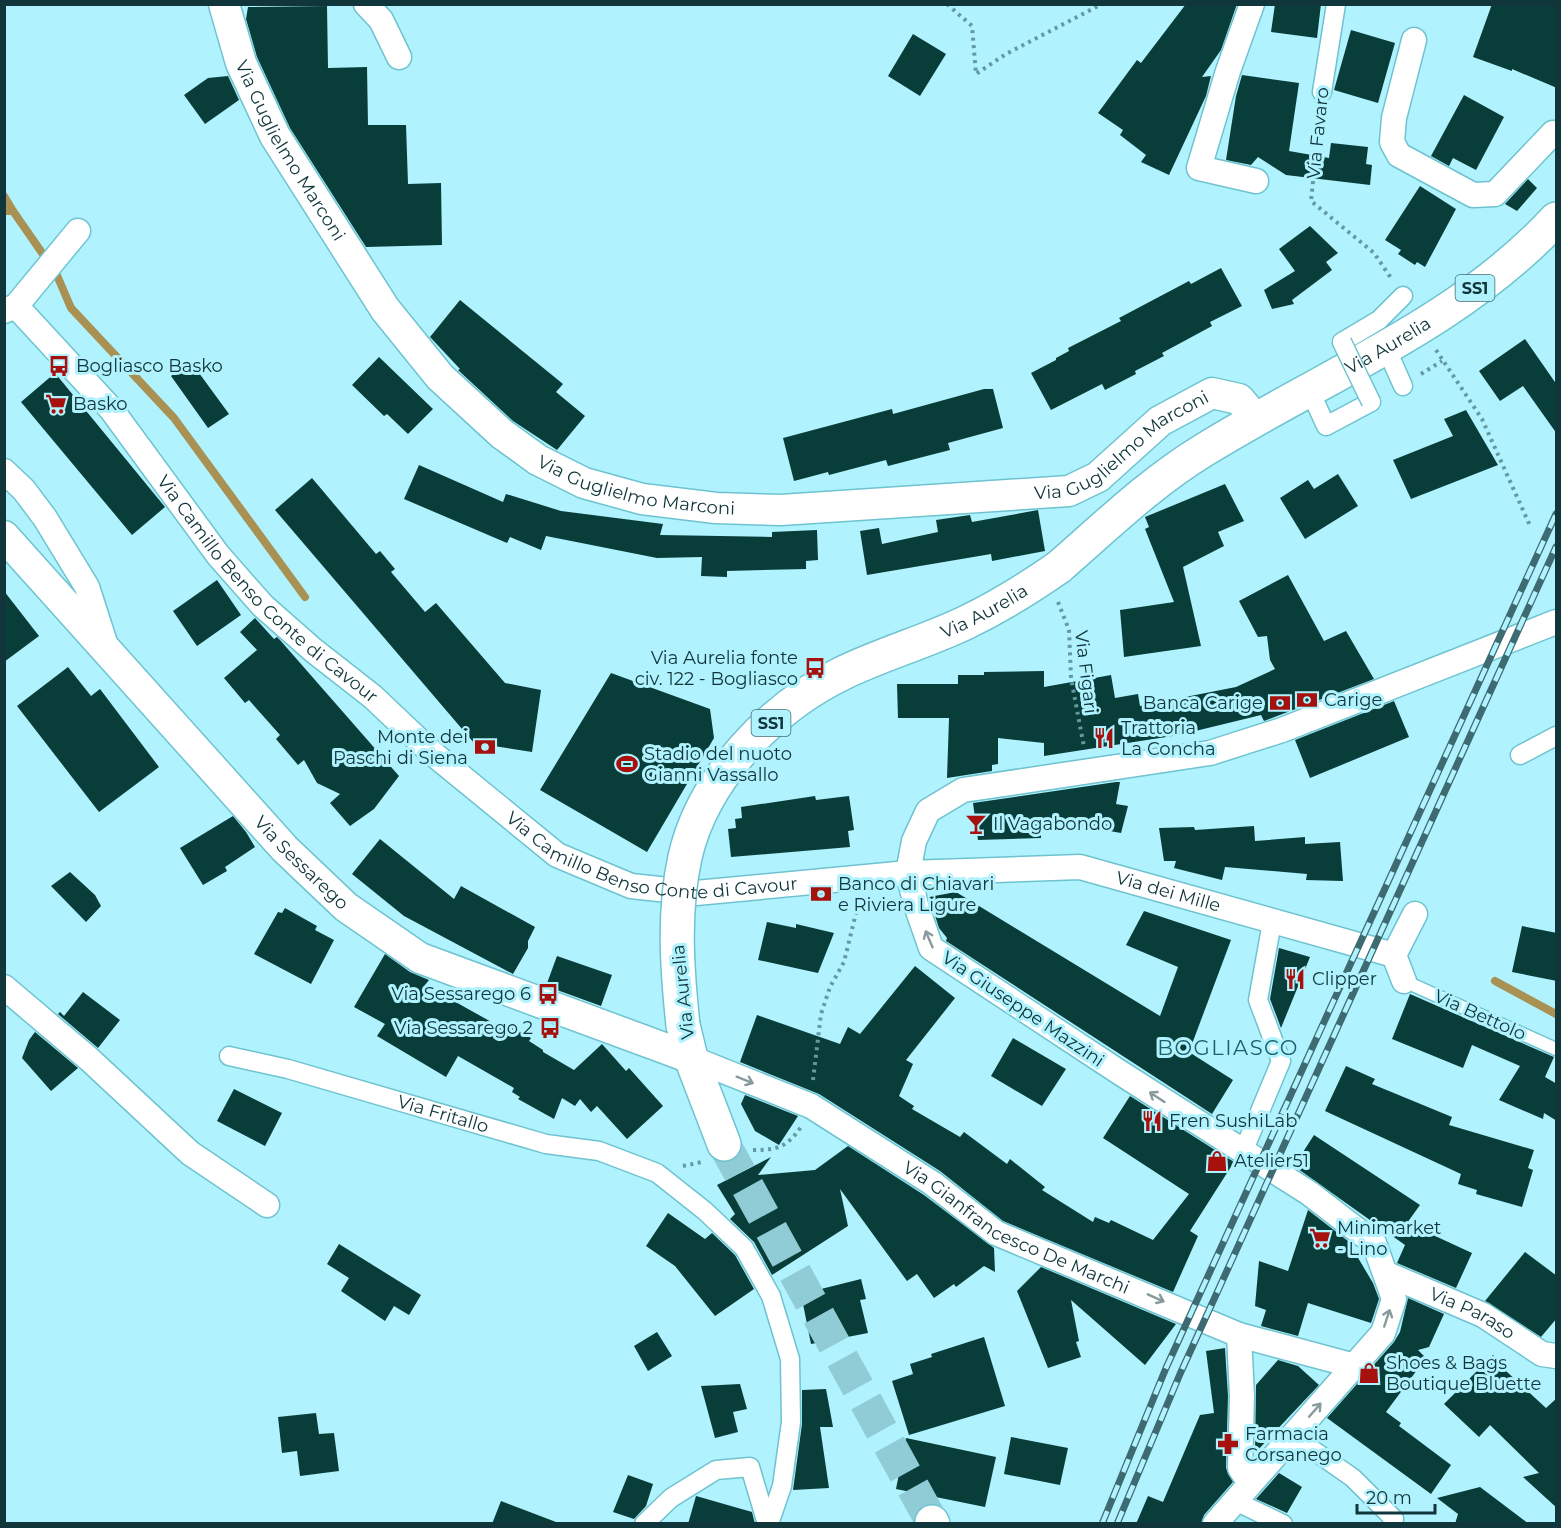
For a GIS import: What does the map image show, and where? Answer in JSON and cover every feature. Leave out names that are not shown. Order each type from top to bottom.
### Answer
[{"type":"main road","name":"Via Aurelia","points":[[727,1151],[691,1058],[683,1024],[677,925],[685,856],[705,802],[743,749],[790,705],[842,673],[964,623],[1022,593],[1059,567],[1161,478],[1257,420],[1387,350],[1525,253],[1557,219]]},
{"type":"street","name":"Via Guglielmo Marconi","points":[[224,4],[241,63],[275,136],[384,309],[440,377],[502,434],[538,460],[584,483],[642,499],[716,508],[781,510],[1069,491],[1098,477],[1160,421],[1212,393],[1239,399],[1257,420]]},
{"type":"street","points":[[366,4],[381,20],[399,57]]},
{"type":"street","points":[[1252,4],[1228,71],[1199,168],[1257,182]]},
{"type":"street","name":"Via Favaro","points":[[1322,92],[1336,4]]},
{"type":"street","points":[[1414,39],[1394,118],[1392,142],[1399,155],[1473,195],[1495,194],[1552,133],[1557,133]]},
{"type":"street","points":[[10,308],[39,279],[78,231]]},
{"type":"street","points":[[1310,391],[1326,426],[1371,402],[1342,342],[1379,320],[1403,296]]},
{"type":"street","name":"Via Camillo Benso Conte di Cavour","points":[[10,308],[111,409],[218,555],[263,606],[313,650],[373,696],[431,752],[557,855],[631,886],[696,893],[908,873]]},
{"type":"street","points":[[1387,350],[1403,386]]},
{"type":"street","points":[[4,471],[24,490],[45,518],[87,587],[108,653]]},
{"type":"street","name":"Via Sessarego","points":[[4,536],[285,849],[346,907],[420,958],[691,1058]]},
{"type":"street","name":"Via Giuseppe Mazzini","points":[[1215,1524],[1383,1333],[1394,1299],[1387,1274],[1374,1243],[1309,1193],[932,948],[916,905],[908,873],[914,841],[928,811],[963,790],[1210,753],[1272,734],[1557,622]]},
{"type":"street","points":[[1520,755],[1557,736]]},
{"type":"street","name":"Via dei Mille","points":[[908,873],[1080,867],[1394,955]]},
{"type":"street","points":[[1404,981],[1394,955],[1415,914]]},
{"type":"street","points":[[1243,1152],[1281,1061],[1258,1000],[1272,922]]},
{"type":"street","points":[[4,987],[89,1059],[190,1153],[267,1204]]},
{"type":"street","name":"Via Fritallo","points":[[229,1056],[288,1069],[546,1144],[598,1151],[657,1173],[705,1211],[744,1248],[771,1296],[789,1359],[791,1422],[782,1486],[768,1524]]},
{"type":"street","name":"Via Gianfrancesco De Marchi","points":[[691,1058],[812,1106],[932,1183],[996,1233],[1239,1335],[1355,1366]]},
{"type":"street","name":"Via Paraso","points":[[1387,1274],[1483,1315],[1542,1354],[1557,1356]]},
{"type":"street","points":[[1239,1335],[1242,1396],[1240,1468],[1242,1492],[1283,1524]]},
{"type":"street","points":[[1293,1436],[1353,1478],[1394,1519],[1392,1524]]},
{"type":"street","points":[[644,1524],[671,1498],[716,1470],[750,1467],[768,1524]]},
{"type":"lane","name":"Via Bettolo","points":[[1404,981],[1557,1049]]},
{"type":"path","points":[[947,4],[972,26],[976,74],[1006,54],[1102,4]]},
{"type":"path","name":"Via Favaro","points":[[1322,92],[1311,201],[1374,254],[1403,296]]},
{"type":"path","points":[[1442,361],[1482,419],[1531,528]]},
{"type":"path","name":"Via Figari","points":[[1048,606],[1057,600],[1069,630],[1071,678],[1088,771]]},
{"type":"path","points":[[657,1173],[727,1151],[769,1150],[790,1143],[812,1106],[821,1014],[830,987],[844,963],[857,909],[880,876]]},
{"type":"building","points":[[1186,4],[1237,4],[1221,50],[1202,77],[1211,76],[1206,96],[1169,175],[1141,162],[1146,155],[1120,135],[1123,130],[1098,113],[1137,60],[1141,63]]},
{"type":"building","points":[[1275,4],[1321,4],[1317,38],[1271,32]]},
{"type":"building","points":[[1492,4],[1557,4],[1557,88],[1512,69],[1512,71],[1473,57]]},
{"type":"building","points":[[327,6],[328,68],[367,67],[368,125],[406,125],[408,184],[441,183],[442,245],[366,247],[290,128],[257,57],[246,19],[248,7]]},
{"type":"building","points":[[1351,30],[1395,43],[1378,103],[1334,90]]},
{"type":"building","points":[[913,34],[946,54],[920,96],[888,76]]},
{"type":"building","points":[[1242,75],[1299,83],[1289,151],[1329,158],[1331,143],[1368,147],[1366,164],[1372,165],[1370,185],[1286,175],[1258,157],[1251,165],[1226,160],[1236,96]]},
{"type":"building","points":[[228,76],[239,100],[205,124],[184,95],[208,78]]},
{"type":"building","points":[[1464,95],[1504,117],[1476,170],[1453,158],[1449,166],[1431,156]]},
{"type":"building","points":[[1528,179],[1537,188],[1517,211],[1505,204]]},
{"type":"building","points":[[1420,186],[1456,209],[1425,267],[1417,262],[1415,265],[1398,254],[1401,250],[1385,240]]},
{"type":"building","points":[[1310,226],[1338,253],[1326,262],[1332,270],[1292,300],[1294,304],[1272,309],[1264,290],[1295,271],[1279,249]]},
{"type":"building","points":[[1221,268],[1242,306],[1210,322],[1212,326],[1162,353],[1164,356],[1135,371],[1136,374],[1105,390],[1102,384],[1051,410],[1031,373],[1056,360],[1069,351],[1068,348],[1121,321],[1119,318],[1189,281],[1191,284]]},
{"type":"building","points":[[460,300],[563,384],[556,392],[585,416],[557,450],[513,421],[458,370],[460,369],[430,337]]},
{"type":"building","points":[[1525,339],[1557,385],[1557,434],[1523,386],[1500,401],[1479,371]]},
{"type":"building","points":[[379,357],[433,409],[408,434],[387,414],[384,416],[352,385]]},
{"type":"building","points":[[191,362],[229,414],[208,428],[171,376]]},
{"type":"building","points":[[55,373],[165,507],[132,535],[21,402]]},
{"type":"building","points":[[984,389],[993,389],[1003,428],[948,443],[950,450],[888,466],[886,460],[829,475],[828,472],[794,481],[783,438],[892,409],[893,414]]},
{"type":"building","points":[[1466,410],[1498,465],[1411,499],[1393,460],[1453,436],[1444,419]]},
{"type":"building","points":[[419,465],[503,502],[506,494],[561,511],[663,524],[660,535],[772,537],[772,532],[817,530],[818,560],[806,561],[806,569],[727,571],[727,577],[701,576],[702,557],[657,558],[546,536],[541,550],[510,537],[507,543],[404,499]]},
{"type":"building","points":[[1338,474],[1358,506],[1305,539],[1280,498],[1308,480],[1314,489]]},
{"type":"building","points":[[312,478],[376,554],[380,551],[395,569],[391,572],[425,612],[436,603],[505,683],[541,690],[532,752],[474,743],[275,510]]},
{"type":"building","points":[[1225,484],[1244,521],[1218,532],[1224,546],[1183,567],[1201,646],[1124,657],[1120,610],[1174,602],[1145,529],[1149,527],[1145,517]]},
{"type":"building","points":[[1038,510],[1045,551],[992,561],[991,554],[867,575],[860,531],[879,528],[882,544],[938,532],[936,520],[970,515],[972,522]]},
{"type":"building","points":[[1288,575],[1324,641],[1346,631],[1374,679],[1264,721],[1261,715],[1179,735],[1044,756],[1044,743],[998,738],[998,764],[992,765],[992,771],[947,778],[949,718],[898,718],[897,684],[958,684],[958,675],[984,675],[984,672],[1044,671],[1044,687],[1111,675],[1115,698],[1138,694],[1140,706],[1236,687],[1275,669],[1270,660],[1267,636],[1258,637],[1239,601]]},
{"type":"building","points":[[217,580],[241,615],[197,646],[173,611]]},
{"type":"building","points":[[4,591],[39,636],[4,662]]},
{"type":"building","points":[[255,618],[274,639],[277,637],[280,640],[399,776],[374,809],[350,826],[330,803],[340,794],[317,783],[304,760],[298,765],[276,739],[280,735],[249,700],[245,703],[224,678],[257,650],[240,632]]},
{"type":"building","points":[[68,667],[91,696],[100,689],[159,767],[99,812],[17,706]]},
{"type":"building","name":"Stadio del nuoto Gianni Vassallo","points":[[611,673],[710,709],[714,738],[647,852],[540,790]]},
{"type":"building","points":[[1394,701],[1409,737],[1310,778],[1295,740]]},
{"type":"building","points":[[1120,782],[1116,804],[1128,806],[1121,833],[1059,822],[1059,831],[1041,832],[1041,838],[978,840],[973,803]]},
{"type":"building","points":[[815,796],[816,800],[849,796],[854,830],[848,831],[850,847],[731,857],[728,829],[736,828],[735,819],[742,818],[741,807]]},
{"type":"building","points":[[233,816],[255,847],[225,867],[227,871],[203,885],[180,848]]},
{"type":"building","points":[[1254,826],[1255,841],[1305,837],[1305,844],[1340,842],[1343,881],[1306,880],[1307,874],[1225,867],[1222,880],[1174,868],[1176,861],[1164,861],[1159,828],[1194,827],[1195,830]]},
{"type":"building","points":[[380,839],[454,899],[461,886],[535,927],[528,941],[528,948],[513,974],[404,916],[352,874]]},
{"type":"building","points":[[70,872],[95,895],[101,906],[86,922],[51,886]]},
{"type":"building","points":[[956,892],[1160,1016],[1178,967],[1126,945],[1144,911],[1231,940],[1189,1052],[1233,1080],[1212,1114],[946,941],[947,938],[939,928],[929,897]]},
{"type":"building","points":[[285,908],[317,926],[315,930],[334,940],[311,984],[254,954],[278,912],[282,913]]},
{"type":"building","points":[[767,922],[796,928],[796,924],[834,933],[818,973],[758,960]]},
{"type":"building","points":[[1522,926],[1557,933],[1557,981],[1512,972]]},
{"type":"building","points":[[1279,948],[1310,957],[1281,1028],[1270,999]]},
{"type":"building","points":[[385,954],[410,972],[429,980],[425,985],[504,1029],[507,1030],[510,1026],[531,1038],[529,1041],[543,1052],[574,1070],[602,1044],[626,1071],[629,1068],[663,1106],[627,1139],[597,1106],[591,1112],[580,1099],[575,1106],[562,1098],[554,1119],[518,1099],[520,1097],[512,1092],[514,1088],[458,1056],[446,1077],[377,1036],[385,1024],[354,1007]]},
{"type":"building","points":[[557,956],[612,975],[601,1006],[546,986]]},
{"type":"building","points":[[915,966],[955,998],[906,1060],[913,1064],[899,1096],[914,1106],[912,1109],[960,1137],[964,1132],[1007,1164],[1010,1159],[1045,1187],[1042,1190],[1093,1222],[1095,1217],[1109,1223],[1111,1220],[1153,1240],[1189,1194],[1103,1138],[1130,1096],[1234,1162],[1190,1231],[1198,1236],[1173,1292],[1003,1221],[940,1171],[819,1094],[740,1062],[757,1015],[840,1044],[848,1027],[860,1034]]},
{"type":"building","points":[[83,992],[120,1020],[98,1048],[58,1014],[60,1012],[64,1016]]},
{"type":"building","points":[[1410,994],[1554,1057],[1545,1077],[1557,1084],[1557,1121],[1544,1113],[1543,1119],[1499,1100],[1520,1066],[1472,1045],[1463,1068],[1392,1039]]},
{"type":"building","points":[[35,1032],[78,1068],[51,1091],[22,1058]]},
{"type":"building","points":[[1013,1038],[1066,1069],[1042,1106],[991,1076]]},
{"type":"building","points":[[1346,1066],[1375,1079],[1372,1084],[1452,1117],[1449,1125],[1534,1150],[1528,1168],[1533,1170],[1522,1207],[1476,1194],[1477,1190],[1458,1184],[1461,1174],[1325,1111]]},
{"type":"building","points":[[234,1089],[282,1113],[265,1146],[217,1121]]},
{"type":"building","points":[[745,1095],[798,1116],[779,1145],[755,1131],[741,1104]]},
{"type":"building","points":[[1314,1135],[1420,1205],[1407,1223],[1472,1253],[1456,1288],[1397,1263],[1405,1245],[1294,1166]]},
{"type":"building","points":[[848,1146],[924,1195],[994,1248],[995,1272],[984,1266],[956,1287],[954,1284],[934,1298],[917,1274],[907,1281],[840,1189],[848,1226],[772,1275],[754,1242],[730,1219],[735,1214],[717,1185],[771,1157],[758,1175],[815,1170]]},
{"type":"building","points":[[1308,1210],[1348,1241],[1373,1283],[1379,1299],[1371,1323],[1308,1303],[1298,1336],[1261,1326],[1266,1310],[1255,1306],[1259,1261],[1288,1271]]},
{"type":"building","points":[[668,1213],[705,1239],[712,1233],[735,1255],[754,1289],[715,1316],[675,1266],[646,1246]]},
{"type":"building","points":[[339,1244],[421,1295],[409,1315],[394,1306],[385,1321],[341,1291],[349,1278],[327,1264]]},
{"type":"building","points":[[1525,1252],[1557,1276],[1557,1318],[1541,1337],[1485,1301]]},
{"type":"building","points":[[1041,1267],[1176,1324],[1145,1365],[1071,1300],[1079,1341],[1076,1342],[1081,1357],[1048,1368],[1017,1291]]},
{"type":"building","points":[[861,1279],[866,1299],[860,1300],[868,1333],[811,1344],[801,1294]]},
{"type":"building","points":[[1408,1298],[1444,1314],[1429,1347],[1418,1350],[1424,1356],[1420,1366],[1386,1412],[1401,1423],[1399,1426],[1451,1465],[1431,1494],[1327,1418],[1394,1342],[1400,1332]]},
{"type":"building","points":[[657,1332],[672,1356],[648,1371],[634,1346]]},
{"type":"building","points":[[984,1337],[1005,1406],[909,1435],[892,1381],[913,1374],[910,1364],[932,1357],[931,1354]]},
{"type":"building","points":[[1225,1348],[1228,1396],[1226,1468],[1233,1482],[1204,1515],[1201,1524],[1136,1524],[1148,1496],[1163,1502],[1200,1415],[1214,1413],[1206,1351]]},
{"type":"building","points":[[1493,1355],[1508,1369],[1506,1371],[1546,1408],[1557,1398],[1557,1508],[1523,1477],[1539,1473],[1490,1425],[1479,1437],[1444,1404]]},
{"type":"building","points":[[1278,1360],[1298,1366],[1319,1385],[1255,1453],[1256,1385]]},
{"type":"building","points":[[740,1384],[747,1409],[733,1412],[738,1432],[715,1438],[701,1386]]},
{"type":"building","points":[[826,1389],[833,1427],[820,1427],[829,1488],[793,1490],[802,1424],[802,1390]]},
{"type":"building","points":[[316,1413],[319,1434],[334,1433],[339,1471],[300,1476],[297,1451],[282,1453],[278,1417]]},
{"type":"building","points":[[1011,1437],[1068,1448],[1060,1485],[1004,1474]]},
{"type":"building","points":[[906,1438],[996,1457],[985,1507],[896,1489]]},
{"type":"building","points":[[1279,1473],[1302,1487],[1287,1513],[1256,1499]]},
{"type":"building","points":[[628,1475],[653,1484],[646,1506],[634,1519],[613,1512]]},
{"type":"building","points":[[1480,1487],[1529,1524],[1455,1524],[1458,1514],[1437,1498]]},
{"type":"building","points":[[696,1496],[752,1512],[755,1524],[688,1524]]},
{"type":"building","points":[[501,1501],[556,1522],[556,1524],[492,1524]]},
{"type":"waterway","points":[[4,196],[13,211]]},
{"type":"waterway","points":[[4,211],[13,211],[56,273],[71,308],[174,418],[305,597]]},
{"type":"waterway","points":[[1495,981],[1556,1014]]},
{"type":"tunnel","points":[[724,1144],[932,1522]]},
{"type":"railway","points":[[1102,1524],[1166,1368],[1556,514]]},
{"type":"railway","points":[[1117,1524],[1180,1374],[1556,547]]},
{"type":"place","name":"Bogliasco Basko","points":[[59,366]]},
{"type":"place","name":"Basko","points":[[56,404]]},
{"type":"place","name":"Via Aurelia fonte civ. 122 - Bogliasco","points":[[815,668]]},
{"type":"place","name":"Carige","points":[[1307,700]]},
{"type":"place","name":"Banca Carige","points":[[1280,703]]},
{"type":"place","name":"Trattoria La Concha","points":[[1104,738]]},
{"type":"place","name":"Monte dei Paschi di Siena","points":[[485,747]]},
{"type":"place","name":"Stadio del nuoto Gianni Vassallo","points":[[627,764]]},
{"type":"place","name":"Il Vagabondo","points":[[976,824]]},
{"type":"place","name":"Banco di Chiavari e Riviera Ligure","points":[[821,894]]},
{"type":"place","name":"Clipper","points":[[1295,979]]},
{"type":"place","name":"Via Sessarego 6","points":[[548,994]]},
{"type":"place","name":"Via Sessarego 2","points":[[550,1028]]},
{"type":"place","name":"Fren SushiLab","points":[[1152,1121]]},
{"type":"place","name":"Atelier51","points":[[1217,1161]]},
{"type":"place","name":"Minimarket - Lino","points":[[1320,1238]]},
{"type":"place","name":"Shoes & Bags Boutique Bluette","points":[[1369,1373]]},
{"type":"place","name":"Farmacia Corsanego","points":[[1228,1444]]},
{"type":"district","name":"BOGLIASCO","points":[[1228,1047]]}]
